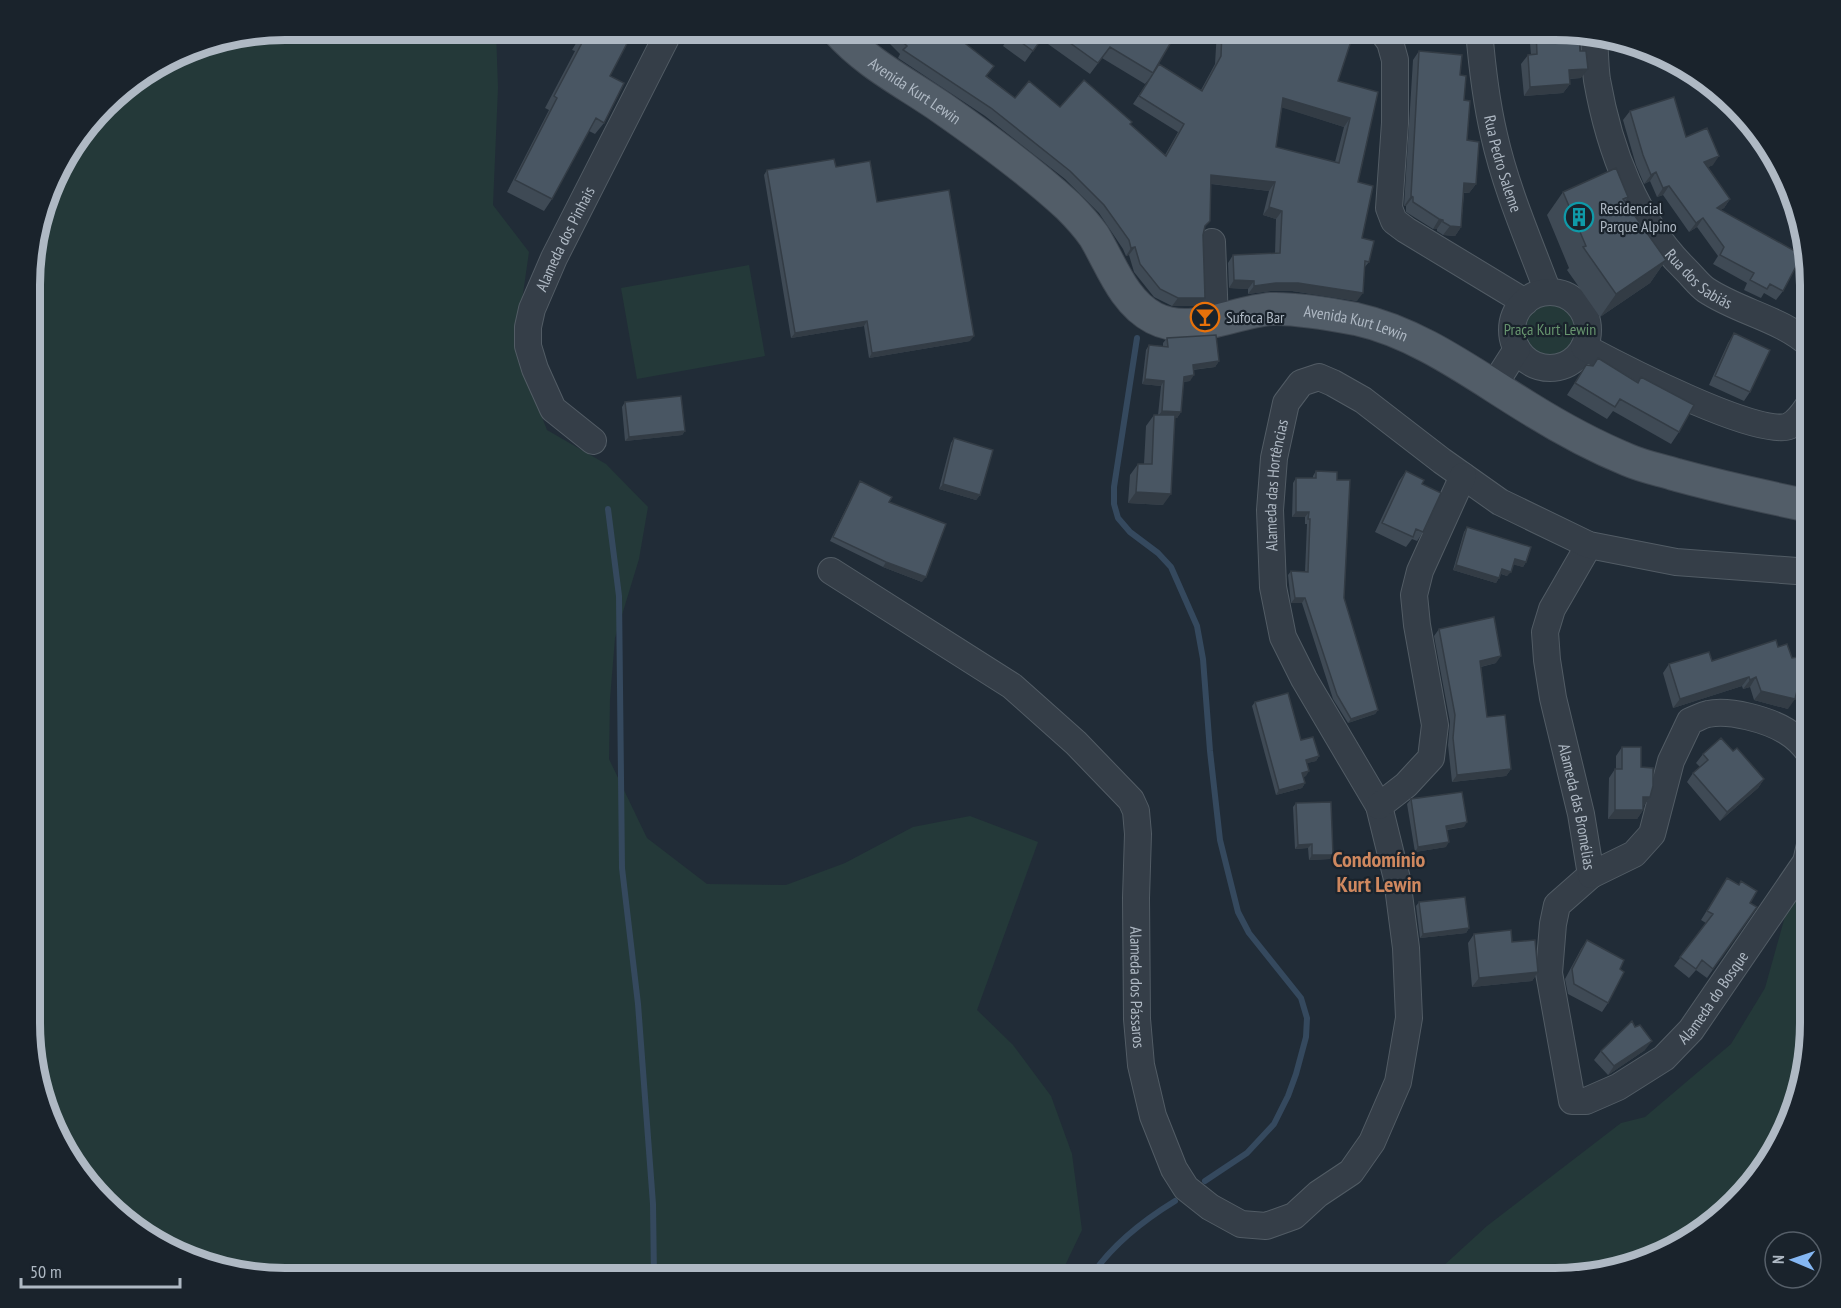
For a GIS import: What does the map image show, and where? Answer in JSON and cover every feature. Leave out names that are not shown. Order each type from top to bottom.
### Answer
[{"type":"main road","name":"Avenida Kurt Lewin","points":[[849,41],[874,65],[942,108],[1010,158],[1069,207],[1093,235],[1126,293],[1148,314],[1158,320],[1175,325],[1215,321],[1271,309],[1315,312],[1358,320],[1436,351],[1494,384],[1536,412],[1629,461],[1724,488],[1800,504]]},
{"type":"street","name":"Alameda dos Pinhais","points":[[593,441],[553,409],[534,369],[528,346],[528,327],[532,309],[559,247],[664,41]]},
{"type":"street","points":[[1389,41],[1395,60],[1395,123],[1389,208],[1394,220],[1406,230],[1525,302]]},
{"type":"street","name":"Rua Pedro Saleme","points":[[1480,41],[1494,137],[1512,197],[1548,292]]},
{"type":"street","name":"Rua dos Sabiás","points":[[1595,44],[1597,79],[1609,132],[1626,182],[1648,222],[1671,256],[1705,289],[1733,305],[1800,335]]},
{"type":"street","points":[[1212,242],[1215,321]]},
{"type":"street","points":[[1548,292],[1570,297],[1585,314],[1588,325],[1584,347],[1577,357],[1557,368],[1534,365],[1524,358],[1517,349],[1513,337],[1513,324],[1517,312],[1525,302],[1536,295],[1548,292]]},
{"type":"street","points":[[1584,347],[1697,403],[1749,421],[1787,427],[1800,418]]},
{"type":"street","points":[[1494,384],[1517,349]]},
{"type":"street","name":"Alameda das Hortências","points":[[1409,1018],[1406,948],[1397,879],[1379,806],[1304,679],[1283,637],[1273,586],[1270,510],[1274,458],[1286,403],[1300,383],[1319,377],[1333,382],[1363,400],[1500,502],[1589,545],[1676,562],[1800,571]]},
{"type":"street","points":[[1379,806],[1406,785],[1431,758],[1435,725],[1416,626],[1414,595],[1420,571],[1463,476]]},
{"type":"street","name":"Alameda das Bromélias","points":[[1572,1101],[1549,973],[1553,924],[1557,905],[1591,875],[1581,814],[1553,698],[1545,632],[1552,609],[1589,545]]},
{"type":"street","name":"Alameda dos Pássaros","points":[[831,571],[1012,686],[1076,744],[1131,800],[1136,811],[1138,834],[1137,1019],[1141,1065],[1153,1116],[1174,1169],[1186,1188],[1210,1207],[1241,1224],[1266,1226],[1294,1216],[1318,1194],[1351,1172],[1372,1142],[1398,1082],[1409,1018]]},
{"type":"street","points":[[1591,875],[1634,854],[1652,834],[1671,761],[1690,721],[1708,714],[1726,713],[1759,720],[1786,731],[1800,742]]},
{"type":"street","name":"Alameda do Bosque","points":[[1572,1101],[1586,1101],[1618,1088],[1664,1058],[1691,1030],[1800,871]]},
{"type":"green space","points":[[270,41],[496,41],[498,88],[493,205],[529,252],[515,349],[547,430],[606,464],[648,507],[639,559],[615,638],[610,699],[609,759],[647,838],[707,884],[786,885],[845,863],[913,827],[970,816],[1038,842],[977,1010],[1013,1045],[1051,1096],[1072,1154],[1082,1230],[1064,1268],[286,1268],[238,1263],[192,1249],[163,1235],[137,1217],[101,1184],[73,1145],[59,1116],[45,1070],[41,1038],[40,286],[45,238],[59,192],[73,163],[91,137],[124,101],[163,73],[177,66],[238,45]]},
{"type":"green space","points":[[749,265],[765,356],[637,379],[621,288]]},
{"type":"green space","name":"Praça Kurt Lewin","points":[[1544,299],[1556,299],[1572,308],[1579,318],[1581,330],[1579,342],[1572,352],[1556,361],[1544,361],[1533,356],[1524,347],[1519,336],[1519,324],[1524,313],[1533,304]]},
{"type":"green space","points":[[1800,863],[1800,1038],[1796,1070],[1782,1116],[1768,1145],[1740,1184],[1717,1207],[1678,1235],[1664,1242],[1603,1263],[1555,1268],[1441,1268],[1487,1226],[1621,1123],[1645,1117],[1731,1044],[1765,988]]},
{"type":"building","points":[[583,41],[628,41],[610,76],[624,83],[604,123],[596,118],[552,199],[515,180],[557,98],[554,96]]},
{"type":"building","points":[[902,41],[962,41],[994,66],[986,76],[1015,98],[1029,81],[1060,107],[1084,80],[1132,122],[1130,124],[1166,156],[1184,124],[1139,96],[1159,64],[1202,91],[1221,56],[1222,41],[1351,41],[1338,81],[1378,92],[1358,182],[1373,186],[1362,238],[1374,241],[1369,262],[1365,261],[1363,293],[1298,283],[1254,286],[1254,281],[1234,280],[1233,255],[1280,253],[1282,211],[1269,207],[1275,182],[1211,175],[1210,221],[1205,226],[1203,235],[1205,298],[1178,298],[1160,289],[1140,264],[1135,247],[1131,248],[1129,240],[1104,205],[1070,171],[991,108],[903,50],[907,46]],"holes":[[[1283,98],[1350,118],[1339,163],[1276,147]]]},
{"type":"building","points":[[1019,41],[1040,41],[1033,51]]},
{"type":"building","points":[[1067,41],[1172,41],[1153,73],[1110,47],[1098,63]]},
{"type":"building","points":[[1536,41],[1580,42],[1580,51],[1586,51],[1588,69],[1569,70],[1570,84],[1530,87],[1528,55],[1537,54]]},
{"type":"building","points":[[1419,51],[1462,55],[1460,75],[1466,76],[1464,100],[1470,101],[1467,140],[1479,142],[1476,184],[1464,183],[1461,227],[1450,226],[1443,222],[1413,202],[1411,196]]},
{"type":"building","points":[[1674,97],[1686,137],[1707,128],[1719,156],[1704,162],[1730,199],[1717,208],[1798,253],[1799,261],[1783,291],[1770,284],[1767,289],[1750,280],[1754,273],[1720,255],[1724,247],[1703,218],[1696,223],[1669,186],[1663,188],[1656,172],[1651,175],[1630,111]]},
{"type":"building","points":[[834,159],[836,167],[870,161],[877,202],[949,190],[974,336],[872,353],[867,321],[795,333],[767,170]]},
{"type":"building","points":[[1616,168],[1628,197],[1623,199],[1666,260],[1616,294],[1583,247],[1586,246],[1563,192]]},
{"type":"building","points":[[1734,333],[1770,350],[1750,392],[1715,376]]},
{"type":"building","points":[[1216,335],[1219,361],[1193,365],[1194,375],[1184,377],[1181,412],[1162,411],[1164,381],[1145,379],[1149,345],[1168,347],[1167,338]]},
{"type":"building","points":[[1598,358],[1638,383],[1641,377],[1694,405],[1679,432],[1620,399],[1615,407],[1575,383],[1586,365],[1593,366]]},
{"type":"building","points":[[681,396],[685,431],[629,437],[625,402]]},
{"type":"building","points":[[1154,415],[1175,415],[1171,494],[1136,492],[1138,464],[1152,464]]},
{"type":"building","points":[[954,438],[993,450],[980,495],[943,484]]},
{"type":"building","points":[[1316,471],[1337,472],[1337,480],[1350,480],[1344,598],[1378,710],[1351,719],[1337,695],[1305,598],[1295,598],[1291,571],[1308,572],[1310,519],[1308,519],[1309,512],[1296,512],[1296,478],[1316,478]]},
{"type":"building","points":[[1406,471],[1424,480],[1422,484],[1441,493],[1423,532],[1416,529],[1413,537],[1382,523]]},
{"type":"building","points":[[860,481],[892,497],[889,502],[946,524],[926,577],[886,562],[833,537]]},
{"type":"building","points":[[1467,527],[1531,547],[1526,562],[1515,559],[1511,572],[1502,569],[1499,578],[1456,565]]},
{"type":"building","points":[[1494,617],[1501,656],[1480,661],[1487,717],[1505,715],[1511,769],[1457,775],[1453,738],[1455,715],[1439,629]]},
{"type":"building","points":[[1776,640],[1778,647],[1787,644],[1792,658],[1798,657],[1800,664],[1800,678],[1795,699],[1761,691],[1756,677],[1750,680],[1749,677],[1680,699],[1669,664],[1709,652],[1712,661]]},
{"type":"building","points":[[1288,693],[1301,740],[1313,737],[1319,756],[1306,760],[1309,771],[1302,773],[1305,783],[1279,790],[1255,702]]},
{"type":"building","points":[[1721,738],[1733,751],[1737,748],[1764,779],[1727,812],[1693,773],[1708,760],[1703,754]]},
{"type":"building","points":[[1622,747],[1641,747],[1641,767],[1653,768],[1653,786],[1650,797],[1643,797],[1643,810],[1615,810],[1615,769],[1622,769]]},
{"type":"building","points":[[1462,792],[1467,822],[1446,826],[1449,842],[1418,847],[1411,799]]},
{"type":"building","points":[[1331,802],[1333,855],[1312,855],[1312,844],[1298,845],[1296,803]]},
{"type":"building","points":[[1727,878],[1739,885],[1741,881],[1757,891],[1750,903],[1757,907],[1713,969],[1702,960],[1696,969],[1680,957],[1713,914],[1707,911]]},
{"type":"building","points":[[1465,897],[1469,928],[1423,934],[1419,902]]},
{"type":"building","points":[[1511,930],[1512,942],[1535,940],[1538,972],[1479,978],[1474,934]]},
{"type":"building","points":[[1587,940],[1624,960],[1620,969],[1624,972],[1608,1003],[1574,984],[1572,969]]},
{"type":"building","points":[[1632,1021],[1635,1027],[1640,1025],[1652,1041],[1614,1066],[1601,1051]]},
{"type":"waterway","points":[[1137,338],[1114,487],[1114,504],[1118,518],[1130,532],[1158,553],[1171,567],[1197,626],[1203,659],[1220,840],[1238,912],[1249,933],[1301,998],[1307,1018],[1306,1037],[1296,1074],[1274,1124],[1247,1153],[1205,1181]]},
{"type":"waterway","points":[[608,509],[619,596],[622,868],[638,1004],[653,1204],[654,1268]]},
{"type":"waterway","points":[[1097,1268],[1128,1235],[1175,1201]]},
{"type":"place","name":"Residencial Parque Alpino","points":[[1579,217]]},
{"type":"place","name":"Sufoca Bar","points":[[1205,317]]},
{"type":"district","name":"Condomínio Kurt Lewin","points":[[1379,872]]}]
